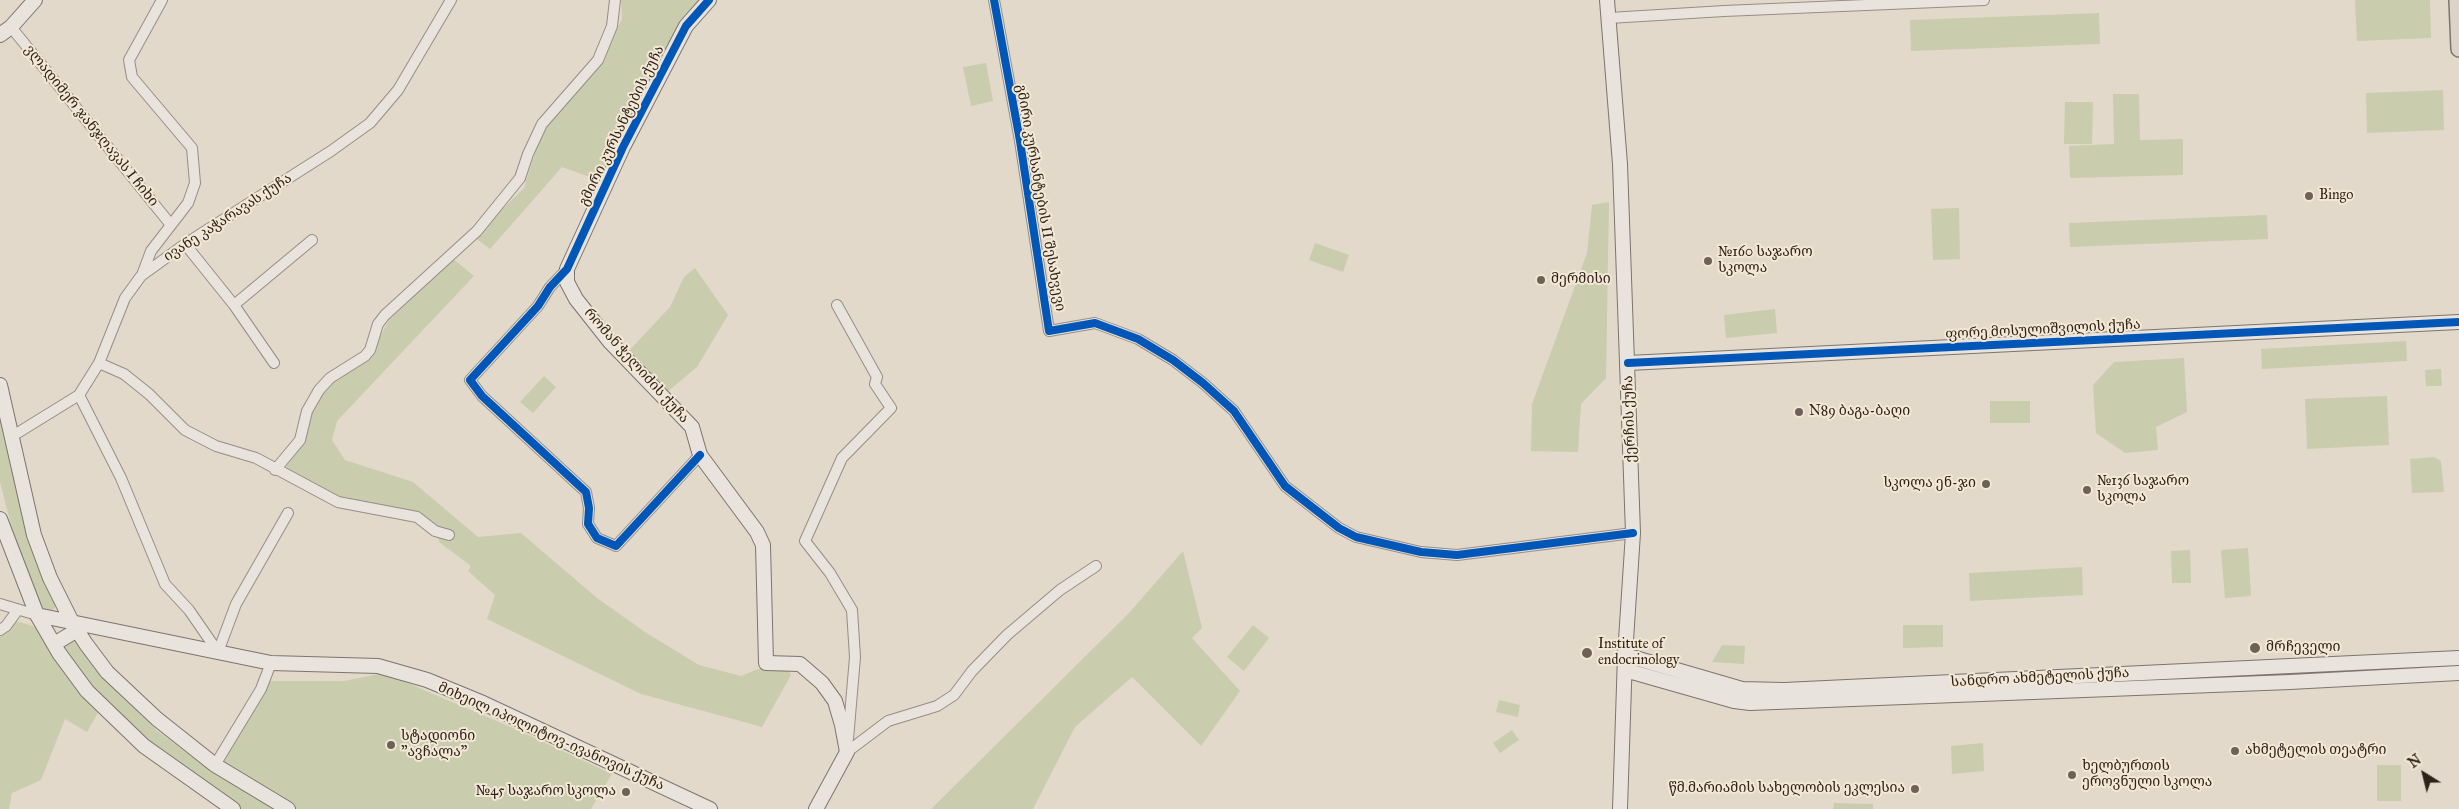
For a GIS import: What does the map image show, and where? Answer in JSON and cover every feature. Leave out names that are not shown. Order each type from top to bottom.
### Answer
[{"type":"main road","points":[[5,31],[35,0]]},
{"type":"main road","name":"გმირი კურსანტების ქუჩა","points":[[567,269],[623,147],[686,26],[709,0]]},
{"type":"main road","name":"ქერჩის ქუჩა","points":[[1606,0],[1609,18],[1620,171],[1633,533],[1624,670],[1620,809]]},
{"type":"main road","points":[[2457,0],[2459,49]]},
{"type":"main road","name":"რომან ჭელიძის ქუჩა","points":[[567,269],[567,282],[576,299],[616,348],[692,427],[700,455],[757,532],[762,545],[766,663],[800,664],[822,682],[835,701],[846,752]]},
{"type":"main road","name":"ფორე მოსულიშვილის ქუჩა","points":[[1628,363],[2459,322]]},
{"type":"main road","points":[[0,385],[34,535],[50,578],[107,672],[157,719],[216,765],[288,809]]},
{"type":"main road","points":[[0,519],[37,615],[54,644],[87,691],[144,746],[233,809]]},
{"type":"main road","name":"მიხეილ იპოლიტოვ-ივანოვის ქუჩა","points":[[37,615],[78,627],[271,663],[378,666],[426,680],[482,702],[710,809]]},
{"type":"main road","points":[[54,644],[78,627]]},
{"type":"main road","name":"სანდრო ახმეტელის ქუჩა","points":[[1625,655],[1742,689],[1785,697]]},
{"type":"main road","name":"სანდრო ახმეტელის ქუჩა","points":[[1624,670],[1750,704],[1785,697],[2112,682],[2283,667],[2459,658]]},
{"type":"main road","points":[[2434,660],[2435,675]]},
{"type":"main road","points":[[2283,667],[2284,682]]},
{"type":"main road","points":[[1675,684],[1679,670]]},
{"type":"main road","name":"სანდრო ახმეტელის ქუჩა","points":[[2112,682],[2284,682],[2459,673]]},
{"type":"main road","points":[[816,809],[846,752]]},
{"type":"street","points":[[141,276],[151,251],[188,203],[195,183],[192,148],[132,77],[129,60],[162,0]]},
{"type":"street","name":"ივანე კაჭარავას ქუჩა","points":[[11,437],[79,395],[99,363],[125,298],[141,276],[185,244],[331,152],[370,122],[398,90],[451,0]]},
{"type":"street","points":[[276,470],[300,440],[308,411],[319,390],[330,378],[365,356],[370,350],[378,324],[385,315],[477,231],[520,178],[528,154],[542,124],[598,60],[612,26],[615,0]]},
{"type":"street","name":"გმირი კურსანტების II შესახვევი","points":[[994,0],[1020,141],[1049,331],[1095,323],[1138,339],[1173,360],[1234,410],[1286,486],[1339,528],[1356,537],[1421,552],[1457,555],[1633,533]]},
{"type":"street","points":[[1609,18],[1724,10],[1984,0]]},
{"type":"street","name":"ვლადიმერ ჯანჯღავას I ჩიხი","points":[[5,31],[171,225]]},
{"type":"street","points":[[234,305],[312,240]]},
{"type":"street","points":[[185,244],[234,305],[274,362]]},
{"type":"street","points":[[567,269],[550,287],[538,306],[470,380],[482,396],[586,492],[589,508],[588,524],[597,538],[616,546],[700,455]]},
{"type":"street","points":[[837,305],[877,376],[875,384],[891,408],[842,458],[804,541],[830,573],[852,610],[855,657],[846,752]]},
{"type":"street","points":[[99,363],[124,374],[149,394],[185,430],[216,446],[256,458],[338,502],[417,517],[436,531],[449,535]]},
{"type":"street","points":[[79,395],[121,478],[165,584],[190,610],[218,652]]},
{"type":"street","points":[[218,652],[236,604],[288,513]]},
{"type":"street","points":[[846,752],[888,721],[938,706],[954,695],[972,671],[1007,636],[1060,590],[1096,566]]},
{"type":"street","points":[[0,604],[18,611],[37,615]]},
{"type":"street","points":[[0,630],[6,626],[18,611]]},
{"type":"street","points":[[216,765],[261,689],[271,663]]},
{"type":"green space","points":[[621,0],[702,0],[685,15],[601,181],[562,167],[490,249],[474,237],[524,188],[542,131],[597,70],[622,19]]},
{"type":"green space","points":[[2355,0],[2430,0],[2431,38],[2357,41]]},
{"type":"green space","points":[[2099,13],[2100,44],[1911,51],[1910,20]]},
{"type":"green space","points":[[986,63],[993,101],[971,106],[963,67]]},
{"type":"green space","points":[[2443,90],[2444,130],[2367,133],[2366,93]]},
{"type":"green space","points":[[2113,94],[2139,94],[2140,140],[2183,139],[2183,175],[2070,178],[2069,146],[2114,144]]},
{"type":"green space","points":[[2065,102],[2093,102],[2092,144],[2064,144]]},
{"type":"green space","points":[[1609,202],[1606,378],[1581,404],[1578,452],[1531,451],[1532,404],[1587,253],[1592,205]]},
{"type":"green space","points":[[1959,208],[1960,259],[1933,260],[1931,209]]},
{"type":"green space","points":[[2267,215],[2268,239],[2070,247],[2069,223]]},
{"type":"green space","points":[[1315,243],[1349,255],[1343,272],[1309,260]]},
{"type":"green space","points":[[453,259],[474,276],[337,421],[332,440],[345,460],[413,482],[478,537],[521,533],[597,598],[645,632],[699,665],[741,676],[768,665],[787,667],[791,675],[762,727],[641,694],[487,619],[495,595],[468,571],[471,566],[439,542],[437,529],[417,512],[348,502],[286,472],[287,463],[310,411],[330,385],[356,368],[369,355],[390,319]]},
{"type":"green space","points":[[695,268],[728,315],[697,367],[666,393],[626,354],[670,307],[684,277]]},
{"type":"green space","points":[[1775,309],[1777,333],[1726,338],[1724,315]]},
{"type":"green space","points":[[2406,341],[2407,361],[2262,369],[2261,349]]},
{"type":"green space","points":[[2184,358],[2187,412],[2156,427],[2158,450],[2125,453],[2096,433],[2093,385],[2114,362]]},
{"type":"green space","points":[[2441,369],[2442,386],[2426,386],[2425,370]]},
{"type":"green space","points":[[544,376],[556,387],[533,413],[520,402]]},
{"type":"green space","points":[[2387,396],[2389,445],[2307,449],[2305,399]]},
{"type":"green space","points":[[1990,401],[2030,401],[2030,423],[1990,423]]},
{"type":"green space","points":[[0,405],[30,539],[38,567],[56,606],[54,609],[43,612],[22,568],[0,482]]},
{"type":"green space","points":[[2434,457],[2441,461],[2444,492],[2412,493],[2410,459]]},
{"type":"green space","points":[[2248,548],[2251,596],[2225,598],[2221,550]]},
{"type":"green space","points":[[2190,550],[2191,583],[2172,583],[2171,551]]},
{"type":"green space","points":[[1183,551],[1202,628],[1192,638],[1240,691],[1201,746],[1132,677],[1075,727],[1033,809],[931,809],[1129,613]]},
{"type":"green space","points":[[2082,567],[2083,595],[1970,601],[1969,573]]},
{"type":"green space","points":[[16,621],[36,627],[99,711],[87,732],[65,719],[41,780],[12,793],[9,809],[0,809],[0,632]]},
{"type":"green space","points":[[1253,625],[1269,638],[1244,671],[1227,657]]},
{"type":"green space","points":[[1903,625],[1943,625],[1943,647],[1903,648]]},
{"type":"green space","points":[[74,639],[97,671],[156,730],[204,766],[275,809],[242,809],[164,756],[82,678],[61,648]]},
{"type":"green space","points":[[1722,645],[1745,646],[1744,664],[1712,662]]},
{"type":"green space","name":"სტადიონი \"ავჩალა\"","points":[[384,673],[513,728],[612,774],[591,809],[297,809],[221,763],[269,681],[344,681]]},
{"type":"green space","points":[[1499,700],[1520,705],[1518,717],[1496,712]]},
{"type":"green space","points":[[1512,730],[1519,740],[1500,753],[1493,743]]},
{"type":"green space","points":[[1983,743],[1984,771],[1952,774],[1951,746]]},
{"type":"green space","points":[[2377,765],[2401,765],[2401,801],[2377,801]]},
{"type":"green space","points":[[1834,803],[1873,804],[1873,809],[1833,809]]},
{"type":"cycle path","points":[[700,455],[616,546],[597,538],[588,524],[589,508],[586,492],[482,396],[470,380],[538,306],[550,287],[567,269],[623,147],[686,26],[709,0]]},
{"type":"cycle path","points":[[994,0],[1020,141],[1049,331],[1095,323],[1138,339],[1173,360],[1203,383],[1234,411],[1285,486],[1339,528],[1356,537],[1421,552],[1457,555],[1633,533]]},
{"type":"cycle path","points":[[1628,363],[2459,322]]},
{"type":"place","name":"Bingo","points":[[2309,196]]},
{"type":"place","name":"№160 საჯარო სკოლა","points":[[1708,261]]},
{"type":"place","name":"მერმისი","points":[[1541,280]]},
{"type":"place","name":"N89 ბაგა-ბაღი","points":[[1799,412]]},
{"type":"place","name":"სკოლა ენ-ჯი","points":[[1986,484]]},
{"type":"place","name":"№136 საჯარო სკოლა","points":[[2087,490]]},
{"type":"place","name":"მრჩეველი","points":[[2255,648]]},
{"type":"place","name":"Institute of endocrinology","points":[[1587,653]]},
{"type":"place","name":"სტადიონი \"ავჩალა\"","points":[[391,745]]},
{"type":"place","name":"ახმეტელის თეატრი","points":[[2235,751]]},
{"type":"place","name":"ხელბურთის ეროვნული სკოლა","points":[[2072,775]]},
{"type":"place","name":"წმ.მარიამის სახელობის ეკლესია","points":[[1915,789]]},
{"type":"place","name":"№45 საჯარო სკოლა","points":[[626,792]]}]
